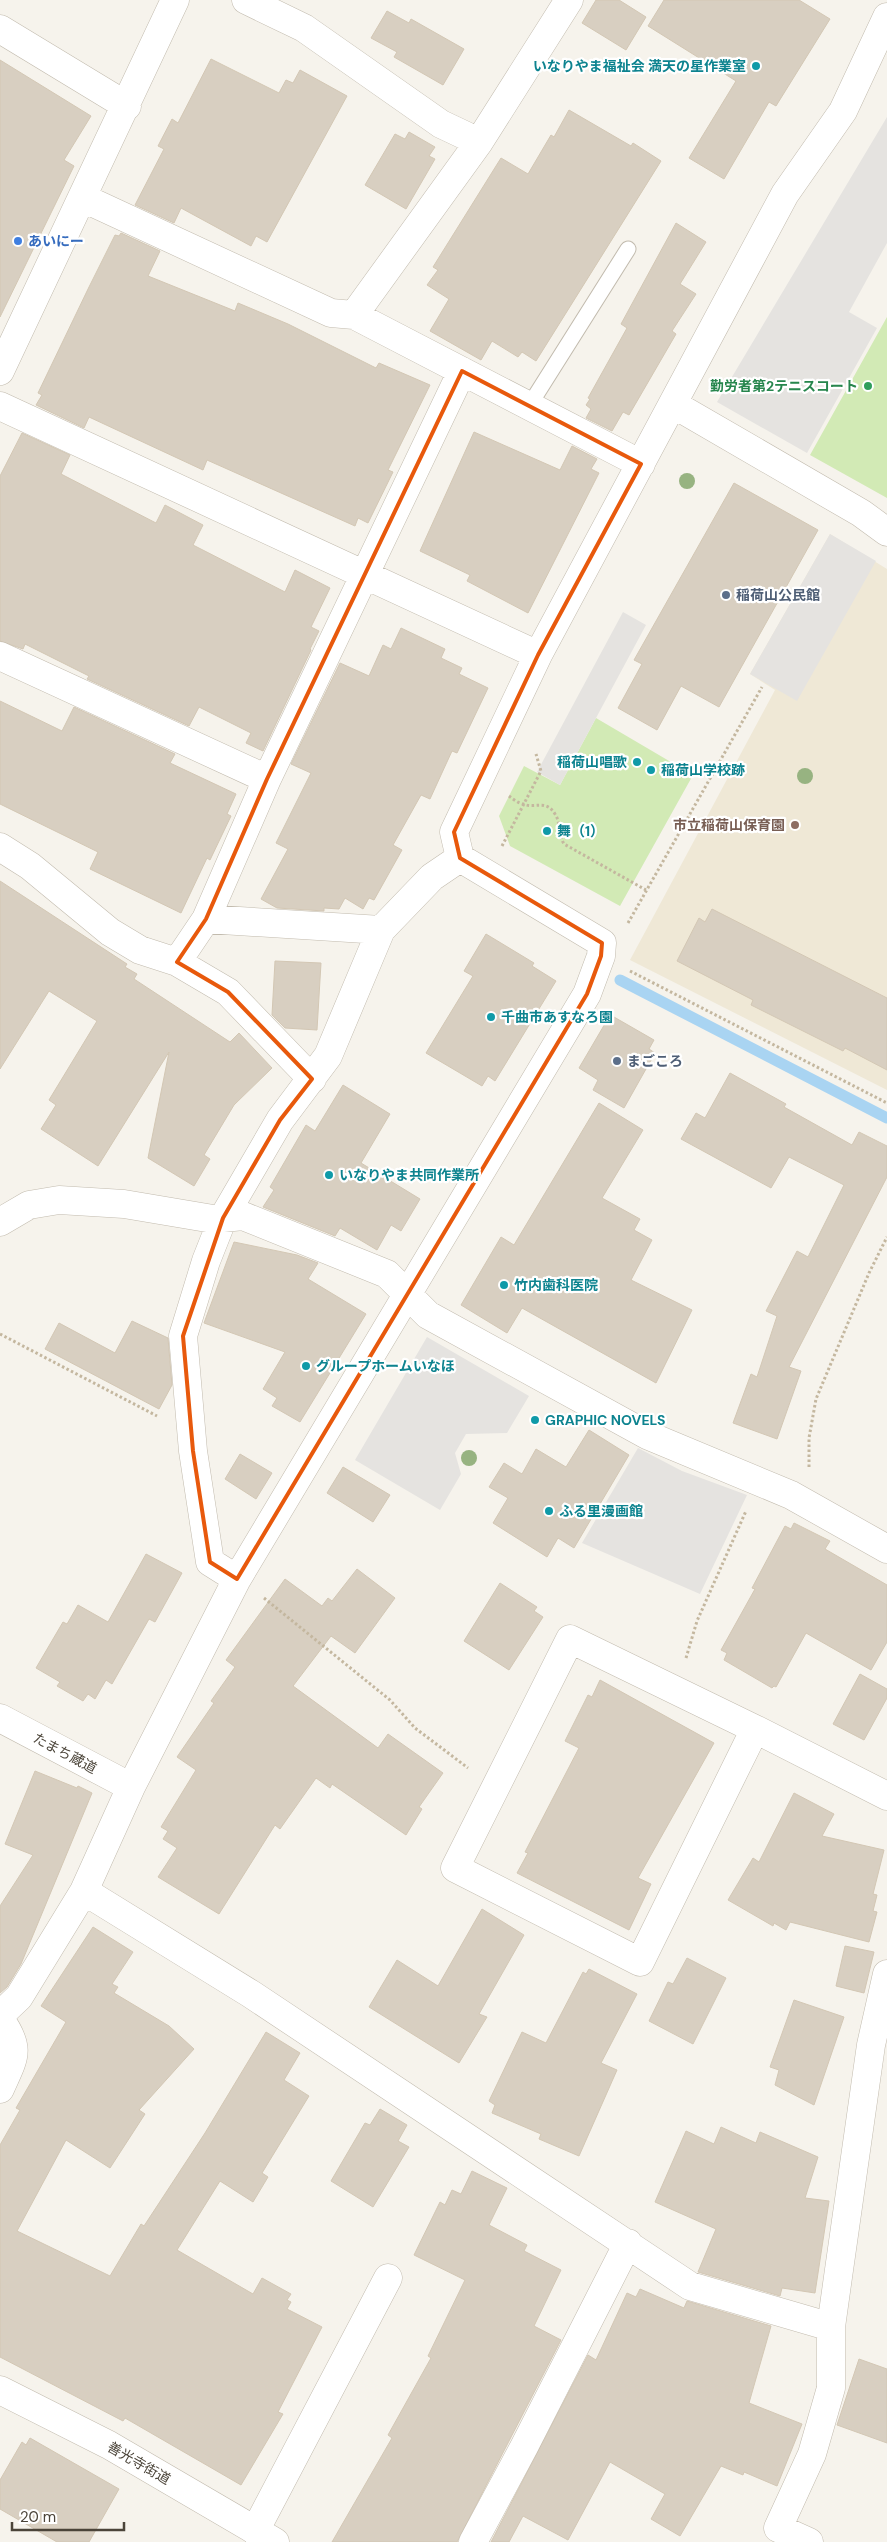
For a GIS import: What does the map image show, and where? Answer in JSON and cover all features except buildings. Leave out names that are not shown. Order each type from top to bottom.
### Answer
[{"type":"street","points":[[0,371],[127,106],[174,0]]},
{"type":"street","points":[[246,0],[304,28],[441,124],[479,142]]},
{"type":"street","points":[[354,315],[479,142],[569,0]]},
{"type":"street","points":[[0,2089],[14,2058],[13,2037],[0,2017],[19,1996],[84,1891],[131,1787],[237,1579],[587,994],[601,949],[460,858],[454,832],[538,655],[785,194],[843,111],[887,17]]},
{"type":"street","points":[[0,29],[127,106]]},
{"type":"street","points":[[83,198],[331,313],[354,315],[641,464]]},
{"type":"street","points":[[178,962],[206,919],[267,779],[462,371]]},
{"type":"street","points":[[673,404],[861,513],[887,532]]},
{"type":"street","points":[[0,406],[538,655]]},
{"type":"street","points":[[0,656],[267,779]]},
{"type":"street","points":[[0,847],[30,866],[110,932],[140,950],[178,962],[228,992],[312,1079]]},
{"type":"street","points":[[237,1579],[210,1562],[191,1432],[183,1336],[206,1261],[224,1218],[280,1120],[328,1056],[381,930],[432,877],[460,858]]},
{"type":"street","points":[[206,919],[381,930]]},
{"type":"street","points":[[0,1222],[28,1205],[59,1200],[124,1204],[213,1219],[243,1216],[388,1274],[428,1315],[647,1435],[762,1483],[810,1506],[887,1549]]},
{"type":"street","points":[[755,1729],[640,1962],[455,1868],[570,1639],[755,1729],[887,1796]]},
{"type":"street","name":"たまち蔵道","points":[[0,1718],[131,1787]]},
{"type":"street","points":[[84,1891],[251,1994],[690,2286],[831,2327]]},
{"type":"street","points":[[809,2542],[774,2535],[812,2454],[831,2388],[831,2327],[871,2046],[887,1974]]},
{"type":"street","points":[[472,2542],[524,2447],[628,2244]]},
{"type":"street","points":[[265,2536],[388,2278]]},
{"type":"street","name":"善光寺街道","points":[[0,2390],[109,2445],[265,2536]]},
{"type":"lane","points":[[529,406],[628,249]]},
{"type":"path","points":[[762,686],[624,930],[601,949],[887,1103]]},
{"type":"path","points":[[500,851],[541,771],[536,754]]},
{"type":"path","points":[[500,792],[524,805],[543,804],[551,809],[556,816],[558,831],[564,844],[646,890]]},
{"type":"path","points":[[810,1506],[809,1438],[816,1399],[869,1273],[887,1237]]},
{"type":"path","points":[[0,1334],[191,1432]]},
{"type":"path","points":[[677,1692],[697,1621],[742,1519],[762,1483]]},
{"type":"path","points":[[237,1579],[254,1589],[390,1700],[422,1734],[460,1763],[498,1784]]},
{"type":"highlighted area","points":[[462,371],[641,464],[538,655],[454,832],[460,858],[602,943],[601,956],[587,994],[237,1579],[210,1562],[193,1451],[183,1336],[223,1218],[280,1120],[312,1079],[228,992],[177,962],[206,919],[267,779]]},
{"type":"shaded area","points":[[887,117],[887,243],[849,312],[877,328],[807,453],[717,402]]},
{"type":"shaded area","name":"市立稲荷山保育園","points":[[830,534],[887,569],[887,1090],[630,960],[775,690],[750,674]]},
{"type":"shaded area","points":[[830,534],[876,561],[797,701],[750,674]]},
{"type":"shaded area","points":[[623,612],[646,625],[560,785],[537,772]]},
{"type":"shaded area","points":[[427,1337],[529,1396],[507,1433],[466,1434],[455,1453],[461,1474],[440,1510],[355,1460]]},
{"type":"shaded area","points":[[638,1448],[682,1471],[747,1495],[700,1594],[582,1543]]},
{"type":"green space","name":"勤労者第2テニスコート","points":[[887,317],[887,498],[810,455]]},
{"type":"green space","points":[[596,718],[693,775],[620,906],[510,846],[499,816],[524,766],[560,785]]},
{"type":"waterway","points":[[620,980],[887,1118]]},
{"type":"place","name":"いなりやま福祉会 満天の星作業室","points":[[756,66]]},
{"type":"place","name":"あいにー","points":[[18,241]]},
{"type":"place","name":"勤労者第2テニスコート","points":[[868,386]]},
{"type":"place","name":"稲荷山公民館","points":[[726,595]]},
{"type":"place","name":"稲荷山唱歌","points":[[637,762]]},
{"type":"place","name":"稲荷山学校跡","points":[[651,770]]},
{"type":"place","name":"市立稲荷山保育園","points":[[795,825]]},
{"type":"place","name":"舞（1）","points":[[547,831]]},
{"type":"place","name":"千曲市あすなろ園","points":[[491,1017]]},
{"type":"place","name":"まごころ","points":[[617,1061]]},
{"type":"place","name":"いなりやま共同作業所","points":[[329,1175]]},
{"type":"place","name":"竹内歯科医院","points":[[504,1285]]},
{"type":"place","name":"グループホームいなほ","points":[[306,1366]]},
{"type":"place","name":"GRAPHIC NOVELS","points":[[535,1420]]},
{"type":"place","name":"ふる里漫画館","points":[[549,1511]]}]
